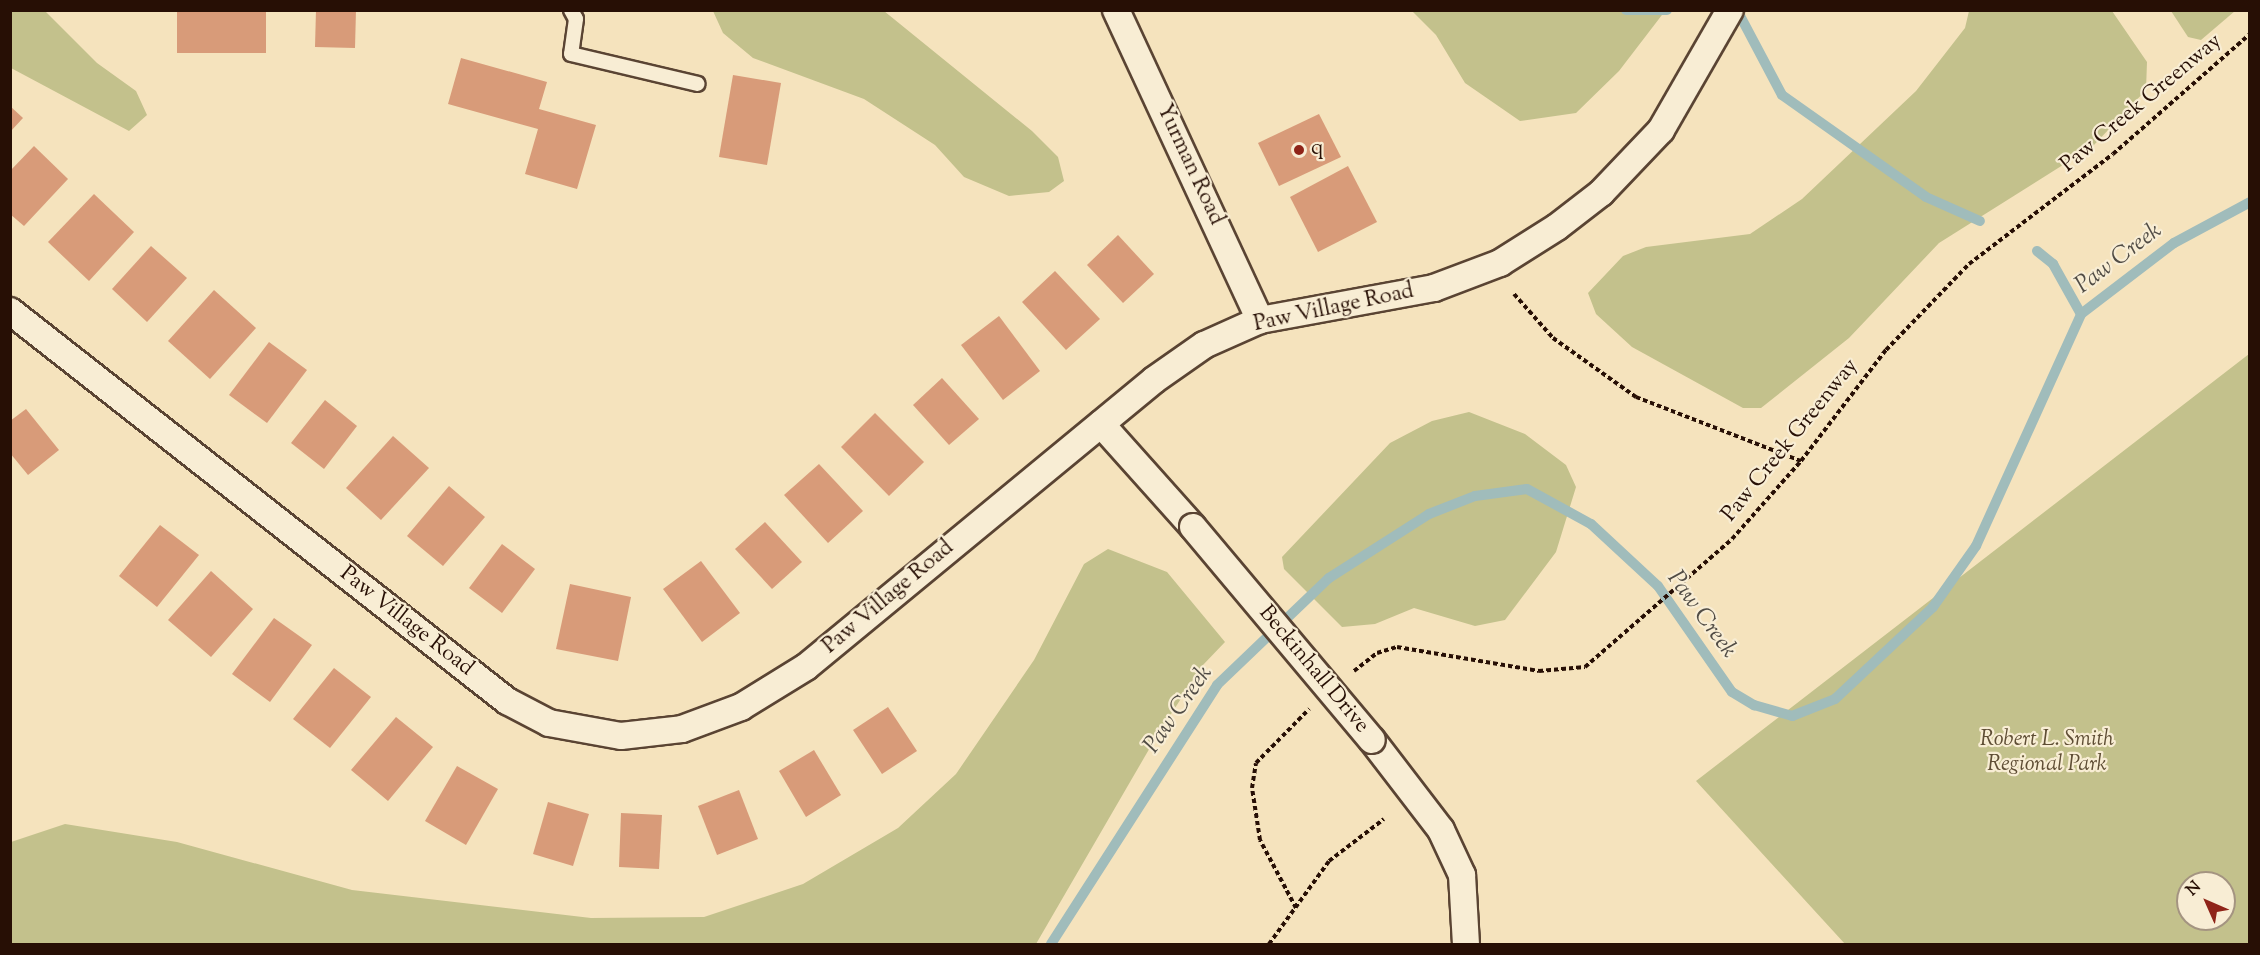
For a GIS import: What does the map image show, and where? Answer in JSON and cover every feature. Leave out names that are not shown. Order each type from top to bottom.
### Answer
[{"type":"street","name":"Yurman Road","points":[[1116,10],[1260,320]]},
{"type":"street","name":"Paw Village Road","points":[[13,316],[507,701],[549,723],[621,736],[682,729],[741,707],[806,667],[1101,424],[1204,345],[1260,320],[1434,288],[1516,254],[1602,193],[1661,130],[1706,56],[1730,10]]},
{"type":"street","name":"Beckinhall Drive","points":[[1101,424],[1193,527],[1372,740],[1441,830],[1462,875],[1466,945]]},
{"type":"lane","points":[[571,10],[576,19],[571,54],[698,84]]},
{"type":"path","name":"Paw Creek Greenway","points":[[1350,674],[1377,653],[1397,647],[1566,673],[1585,667],[1615,645],[1697,571],[1801,461],[1886,350],[1962,271],[2122,147],[2250,34]]},
{"type":"path","points":[[1514,294],[1553,338],[1636,397],[1801,461]]},
{"type":"path","points":[[1296,908],[1260,840],[1252,789],[1256,763],[1315,704]]},
{"type":"path","points":[[1269,945],[1329,861],[1384,819]]},
{"type":"green space","points":[[10,11],[45,11],[97,63],[136,91],[147,115],[129,131],[11,68]]},
{"type":"green space","points":[[713,11],[884,11],[1032,131],[1058,157],[1064,181],[1049,192],[1009,196],[964,177],[935,145],[864,99],[753,58],[723,33]]},
{"type":"green space","points":[[1412,11],[1665,11],[1619,71],[1576,113],[1520,121],[1465,83],[1436,35]]},
{"type":"green space","points":[[1969,11],[2112,11],[2147,62],[2146,90],[2093,146],[1939,243],[1849,338],[1761,408],[1743,408],[1632,347],[1596,314],[1588,293],[1623,256],[1646,247],[1750,234],[1802,199],[1916,91],[1965,28]]},
{"type":"green space","points":[[2171,11],[2235,11],[2201,40],[2188,37]]},
{"type":"green space","name":"Robert L. Smith Regional Park","points":[[2249,354],[2249,944],[1845,944],[1696,781]]},
{"type":"green space","points":[[1469,412],[1525,434],[1566,465],[1576,487],[1556,552],[1505,620],[1475,626],[1414,608],[1375,624],[1342,627],[1284,569],[1282,557],[1390,443],[1432,421]]},
{"type":"green space","points":[[1108,549],[1167,572],[1225,642],[1202,666],[1155,739],[1036,944],[11,944],[11,842],[65,824],[177,842],[352,890],[591,918],[704,917],[803,884],[898,828],[956,774],[1034,660],[1084,564]]},
{"type":"building","points":[[177,10],[266,10],[266,53],[177,53]]},
{"type":"building","points":[[316,10],[356,10],[355,48],[315,47]]},
{"type":"building","points":[[461,58],[547,82],[539,109],[596,125],[577,189],[525,174],[538,129],[448,104]]},
{"type":"building","points":[[733,75],[781,83],[767,165],[719,157]]},
{"type":"building","points":[[10,106],[23,118],[10,132]]},
{"type":"building","name":"q","points":[[1319,114],[1341,157],[1279,186],[1258,143]]},
{"type":"building","points":[[34,146],[68,179],[24,226],[10,214],[10,171]]},
{"type":"building","points":[[1348,166],[1377,222],[1318,252],[1290,197]]},
{"type":"building","points":[[94,194],[134,232],[89,281],[48,242]]},
{"type":"building","points":[[1118,235],[1154,274],[1123,303],[1087,265]]},
{"type":"building","points":[[151,246],[187,278],[147,322],[112,289]]},
{"type":"building","points":[[1055,271],[1100,319],[1066,350],[1022,302]]},
{"type":"building","points":[[214,290],[256,328],[210,379],[168,341]]},
{"type":"building","points":[[999,316],[1040,371],[1003,400],[961,345]]},
{"type":"building","points":[[269,342],[307,370],[267,423],[229,395]]},
{"type":"building","points":[[942,378],[979,419],[949,445],[913,405]]},
{"type":"building","points":[[325,400],[357,426],[324,469],[291,443]]},
{"type":"building","points":[[26,409],[59,450],[28,475],[10,453],[10,421]]},
{"type":"building","points":[[875,413],[924,462],[889,496],[841,447]]},
{"type":"building","points":[[393,436],[429,468],[381,520],[346,488]]},
{"type":"building","points":[[819,464],[863,511],[828,543],[784,495]]},
{"type":"building","points":[[449,486],[485,517],[443,566],[407,536]]},
{"type":"building","points":[[765,522],[802,562],[772,589],[735,549]]},
{"type":"building","points":[[160,525],[199,555],[157,607],[119,576]]},
{"type":"building","points":[[502,544],[535,569],[502,613],[469,588]]},
{"type":"building","points":[[701,561],[740,613],[702,642],[663,589]]},
{"type":"building","points":[[211,571],[253,609],[211,657],[168,620]]},
{"type":"building","points":[[570,584],[631,597],[618,661],[556,649]]},
{"type":"building","points":[[274,618],[312,645],[270,702],[232,674]]},
{"type":"building","points":[[334,668],[371,697],[330,748],[293,719]]},
{"type":"building","points":[[888,707],[917,751],[882,774],[853,730]]},
{"type":"building","points":[[396,717],[433,747],[388,801],[351,770]]},
{"type":"building","points":[[814,750],[841,795],[806,817],[779,771]]},
{"type":"building","points":[[457,766],[498,789],[466,845],[425,821]]},
{"type":"building","points":[[739,790],[758,839],[717,855],[698,806]]},
{"type":"building","points":[[548,802],[589,814],[573,866],[533,854]]},
{"type":"building","points":[[621,813],[662,815],[659,869],[619,867]]},
{"type":"waterway","points":[[1626,10],[1667,10]]},
{"type":"waterway","points":[[1737,10],[1782,95],[1926,197],[1980,221]]},
{"type":"waterway","name":"Paw Creek","points":[[1051,944],[1217,685],[1329,578],[1429,514],[1475,496],[1527,489],[1591,524],[1658,586],[1732,692],[1754,705],[1792,716],[1835,699],[1933,607],[1976,546],[2081,314],[2174,243],[2250,202]]},
{"type":"waterway","points":[[2037,251],[2053,264],[2081,314]]},
{"type":"place","name":"q","points":[[1299,150]]}]
